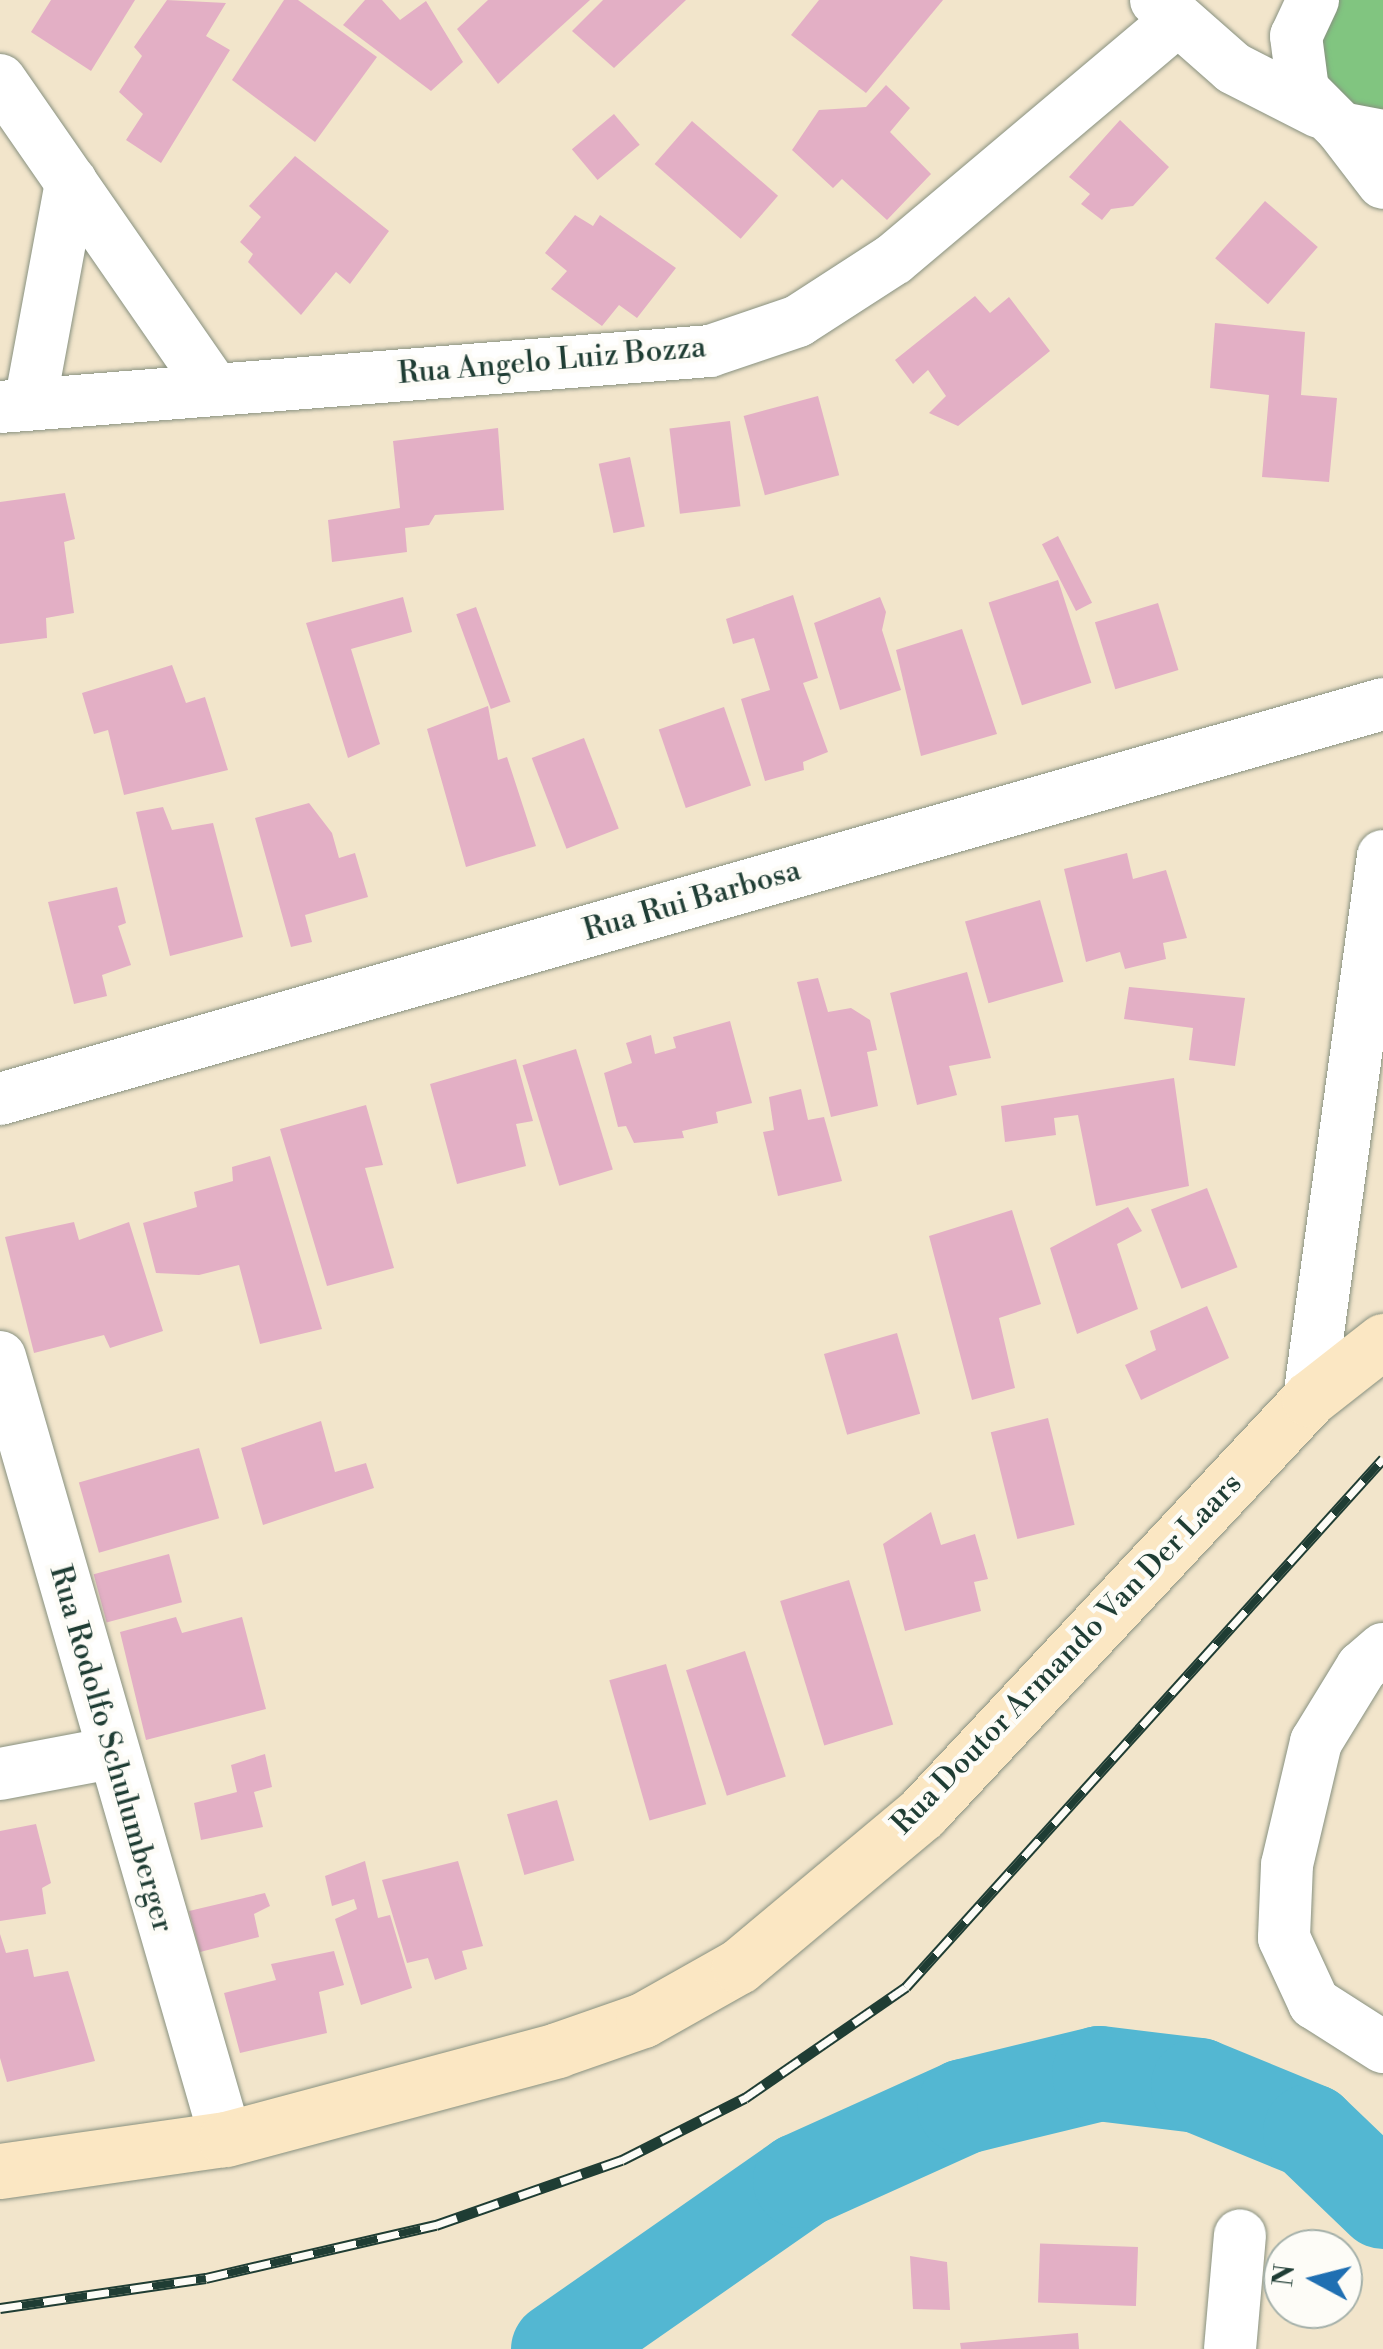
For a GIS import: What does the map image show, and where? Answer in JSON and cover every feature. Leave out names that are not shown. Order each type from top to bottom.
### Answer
[{"type":"main road","name":"Rua Doutor Armando Van Der Laars","points":[[0,2171],[226,2139],[558,2050],[643,2020],[740,1966],[922,1813],[1309,1399],[1383,1341]]},
{"type":"street","points":[[1313,0],[1296,36],[1295,63],[1348,125],[1383,182]]},
{"type":"street","points":[[1166,11],[1234,68],[1348,125]]},
{"type":"street","name":"Rua Angelo Luiz Bozza","points":[[15,406],[212,386],[710,351],[798,321],[894,259],[1166,11]]},
{"type":"street","points":[[0,80],[212,386]]},
{"type":"street","points":[[15,406],[71,182]]},
{"type":"street","name":"Rua Rui Barbosa","points":[[0,1099],[1383,704]]},
{"type":"street","points":[[1309,1399],[1383,856]]},
{"type":"street","name":"Rua Rodolfo Schulumberger","points":[[0,1358],[111,1753],[226,2139]]},
{"type":"street","points":[[1383,1648],[1362,1667],[1316,1742],[1288,1865],[1284,1938],[1314,2003],[1383,2047]]},
{"type":"street","points":[[0,1774],[111,1753]]},
{"type":"street","points":[[1230,2349],[1240,2235]]},
{"type":"green space","points":[[1338,0],[1383,0],[1383,109],[1364,109],[1330,92],[1313,38]]},
{"type":"building","points":[[51,0],[135,0],[91,71],[31,32]]},
{"type":"building","points":[[167,0],[226,3],[206,36],[230,50],[161,163],[126,140],[143,114],[119,92],[142,56],[134,47]]},
{"type":"building","points":[[284,0],[298,0],[377,57],[315,142],[232,80]]},
{"type":"building","points":[[365,0],[382,0],[400,20],[426,1],[463,62],[431,91],[343,25]]},
{"type":"building","points":[[488,0],[590,0],[498,84],[457,29]]},
{"type":"building","points":[[603,0],[686,0],[614,68],[572,31]]},
{"type":"building","points":[[819,0],[943,0],[866,93],[791,35]]},
{"type":"building","points":[[886,85],[910,108],[890,132],[931,174],[887,220],[842,179],[833,188],[792,150],[819,110],[866,107]]},
{"type":"building","points":[[614,114],[640,145],[598,180],[572,149]]},
{"type":"building","points":[[1120,120],[1169,167],[1133,206],[1111,209],[1102,220],[1081,204],[1090,194],[1069,177]]},
{"type":"building","points":[[692,121],[778,196],[741,239],[655,164]]},
{"type":"building","points":[[295,156],[389,231],[350,284],[336,272],[301,315],[248,262],[253,254],[240,242],[261,217],[249,206]]},
{"type":"building","points":[[1265,201],[1318,247],[1268,304],[1215,258]]},
{"type":"building","points":[[575,215],[593,226],[600,215],[676,268],[637,318],[619,305],[602,326],[551,289],[567,271],[545,253]]},
{"type":"building","points":[[975,296],[990,313],[1009,297],[1050,351],[958,426],[929,413],[946,396],[928,370],[913,384],[895,360]]},
{"type":"building","points":[[1215,323],[1305,332],[1301,395],[1337,398],[1329,482],[1262,477],[1269,395],[1210,388]]},
{"type":"building","points":[[818,396],[839,475],[765,495],[744,416]]},
{"type":"building","points":[[730,421],[740,506],[680,514],[669,428]]},
{"type":"building","points":[[498,428],[504,510],[435,515],[429,525],[405,528],[407,552],[332,562],[328,520],[400,508],[393,441]]},
{"type":"building","points":[[630,457],[645,526],[613,533],[599,464]]},
{"type":"building","points":[[65,493],[75,539],[64,542],[74,613],[46,618],[47,638],[0,644],[0,502]]},
{"type":"building","points":[[1058,536],[1092,603],[1076,611],[1042,544]]},
{"type":"building","points":[[1058,580],[1091,683],[1022,705],[989,603]]},
{"type":"building","points":[[793,595],[818,678],[803,683],[828,752],[803,762],[804,770],[765,781],[741,699],[770,690],[754,638],[733,644],[726,619]]},
{"type":"building","points":[[403,597],[412,632],[351,649],[380,744],[348,758],[306,623]]},
{"type":"building","points":[[880,597],[886,612],[882,630],[901,690],[840,710],[814,623]]},
{"type":"building","points":[[1158,603],[1178,670],[1115,689],[1095,622]]},
{"type":"building","points":[[476,607],[511,702],[491,709],[456,614]]},
{"type":"building","points":[[962,629],[997,734],[921,756],[896,650]]},
{"type":"building","points":[[172,665],[186,703],[205,697],[228,770],[124,795],[108,730],[94,734],[82,693]]},
{"type":"building","points":[[488,706],[498,760],[507,757],[536,846],[466,867],[427,729]]},
{"type":"building","points":[[724,707],[751,785],[686,808],[659,729]]},
{"type":"building","points":[[584,738],[619,829],[566,849],[532,758]]},
{"type":"building","points":[[309,803],[332,833],[339,858],[355,853],[368,897],[305,915],[312,942],[291,947],[255,818]]},
{"type":"building","points":[[163,807],[172,830],[213,823],[243,937],[170,956],[136,812]]},
{"type":"building","points":[[1127,853],[1133,879],[1166,870],[1187,938],[1163,943],[1166,959],[1125,969],[1120,952],[1086,962],[1064,869]]},
{"type":"building","points":[[117,887],[126,923],[118,926],[131,965],[102,975],[107,996],[74,1004],[48,902]]},
{"type":"building","points":[[1040,900],[1063,982],[988,1003],[965,921]]},
{"type":"building","points":[[967,972],[991,1058],[949,1066],[957,1095],[917,1105],[890,993]]},
{"type":"building","points":[[818,978],[828,1012],[851,1008],[870,1020],[877,1050],[867,1052],[878,1106],[831,1117],[797,982]]},
{"type":"building","points":[[1129,987],[1245,998],[1235,1066],[1189,1060],[1193,1028],[1124,1019]]},
{"type":"building","points":[[730,1021],[752,1103],[716,1112],[718,1123],[682,1131],[684,1138],[634,1143],[626,1126],[618,1127],[604,1073],[632,1063],[626,1043],[651,1035],[655,1054],[676,1048],[673,1037]]},
{"type":"building","points":[[576,1049],[613,1169],[559,1186],[522,1065]]},
{"type":"building","points":[[516,1059],[533,1121],[516,1124],[526,1166],[457,1184],[430,1084]]},
{"type":"building","points":[[1174,1078],[1189,1186],[1096,1206],[1078,1115],[1054,1118],[1056,1135],[1005,1142],[1001,1106]]},
{"type":"building","points":[[801,1089],[808,1120],[824,1117],[842,1181],[778,1196],[763,1132],[774,1130],[769,1097]]},
{"type":"building","points":[[366,1105],[383,1165],[365,1168],[394,1268],[327,1286],[280,1129]]},
{"type":"building","points":[[270,1156],[322,1329],[260,1344],[239,1265],[199,1275],[156,1273],[143,1223],[197,1207],[194,1192],[233,1181],[232,1167]]},
{"type":"building","points":[[1207,1188],[1237,1267],[1181,1289],[1151,1210]]},
{"type":"building","points":[[1128,1207],[1142,1231],[1117,1244],[1138,1309],[1077,1334],[1050,1248]]},
{"type":"building","points":[[1012,1210],[1041,1304],[999,1318],[1015,1388],[972,1400],[929,1236]]},
{"type":"building","points":[[74,1222],[79,1240],[129,1222],[163,1331],[110,1348],[104,1335],[34,1353],[5,1237]]},
{"type":"building","points":[[1207,1306],[1229,1358],[1141,1400],[1125,1365],[1156,1350],[1150,1331]]},
{"type":"building","points":[[897,1333],[920,1414],[847,1435],[824,1354]]},
{"type":"building","points":[[1048,1418],[1075,1525],[1017,1539],[991,1432]]},
{"type":"building","points":[[321,1421],[335,1472],[366,1463],[374,1488],[263,1525],[241,1448]]},
{"type":"building","points":[[199,1448],[219,1518],[99,1553],[79,1482]]},
{"type":"building","points":[[931,1512],[941,1545],[975,1534],[988,1579],[974,1582],[981,1611],[905,1631],[883,1544]]},
{"type":"building","points":[[169,1554],[182,1602],[107,1622],[94,1574]]},
{"type":"building","points":[[849,1580],[893,1724],[824,1745],[780,1601]]},
{"type":"building","points":[[176,1617],[182,1633],[242,1617],[266,1709],[146,1740],[120,1632]]},
{"type":"building","points":[[745,1651],[786,1777],[727,1796],[686,1670]]},
{"type":"building","points":[[666,1664],[706,1804],[650,1821],[609,1680]]},
{"type":"building","points":[[265,1754],[272,1787],[254,1792],[263,1827],[201,1840],[194,1803],[237,1792],[231,1765]]},
{"type":"building","points":[[557,1800],[574,1861],[524,1875],[507,1814]]},
{"type":"building","points":[[36,1824],[51,1883],[42,1888],[46,1914],[0,1921],[0,1831]]},
{"type":"building","points":[[365,1861],[378,1918],[390,1915],[412,1988],[361,2005],[335,1919],[357,1909],[354,1899],[332,1906],[325,1876]]},
{"type":"building","points":[[458,1861],[483,1946],[462,1951],[467,1969],[435,1980],[428,1958],[407,1963],[382,1880]]},
{"type":"building","points":[[265,1893],[270,1906],[254,1914],[259,1937],[200,1952],[189,1911]]},
{"type":"building","points":[[0,1934],[6,1953],[28,1949],[34,1977],[68,1971],[95,2061],[7,2082],[0,2058]]},
{"type":"building","points":[[334,1951],[344,1985],[319,1992],[327,2033],[240,2053],[224,1993],[276,1980],[271,1964]]},
{"type":"building","points":[[1040,2244],[1138,2247],[1136,2306],[1038,2303]]},
{"type":"building","points":[[910,2256],[947,2262],[950,2310],[913,2309]]},
{"type":"building","points":[[1078,2333],[1079,2349],[961,2349],[960,2343]]},
{"type":"waterway","points":[[558,2349],[800,2180],[964,2106],[1099,2073],[1198,2085],[1310,2131],[1383,2201]]},
{"type":"railway","points":[[0,2308],[206,2278],[436,2225],[622,2160],[745,2098],[906,1987],[1383,1459]]}]
